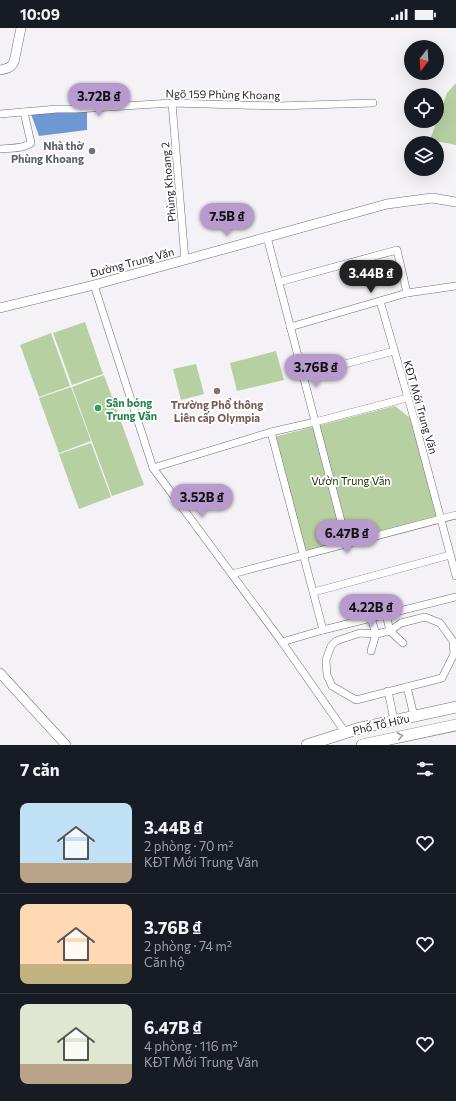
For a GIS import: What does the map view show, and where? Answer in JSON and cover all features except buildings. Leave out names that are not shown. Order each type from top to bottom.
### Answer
[{"type":"main road","name":"Phố Tố Hữu","points":[[307,745],[345,732],[394,720],[456,708]]},
{"type":"main road","name":"Phố Tố Hữu","points":[[362,745],[456,725]]},
{"type":"street","points":[[0,70],[12,66],[14,62],[21,28]]},
{"type":"street","name":"Ngõ 159 Phùng Khoang","points":[[0,114],[172,103],[277,106],[373,103]]},
{"type":"street","name":"Phùng Khoang 2","points":[[172,103],[185,260]]},
{"type":"street","points":[[0,149],[28,146],[31,143],[24,112]]},
{"type":"street","name":"Đường Trung Văn","points":[[0,308],[94,285],[387,204],[432,198],[456,202]]},
{"type":"street","points":[[267,237],[347,544]]},
{"type":"street","points":[[279,282],[397,250],[407,293]]},
{"type":"street","points":[[94,285],[153,468],[282,642],[345,732]]},
{"type":"street","points":[[290,327],[407,293],[456,286]]},
{"type":"street","name":"KĐT Mới Trung Văn","points":[[380,301],[456,576]]},
{"type":"street","points":[[303,375],[394,351]]},
{"type":"street","points":[[153,468],[271,432],[407,398]]},
{"type":"street","points":[[271,432],[324,630]]},
{"type":"street","points":[[232,574],[456,515]]},
{"type":"street","points":[[314,592],[450,555]]},
{"type":"street","points":[[282,642],[456,597]]},
{"type":"street","points":[[386,614],[390,631],[403,643]]},
{"type":"street","points":[[425,617],[440,623],[453,641],[454,654],[442,678],[356,700],[332,686],[327,676],[326,660],[331,646],[336,640],[360,633],[376,634],[390,631],[400,623],[425,617]]},
{"type":"street","points":[[371,651],[376,634],[372,618]]},
{"type":"street","points":[[0,673],[66,745]]},
{"type":"street","points":[[407,687],[414,716]]},
{"type":"street","points":[[388,691],[394,720]]},
{"type":"green space","points":[[456,83],[456,145],[444,143],[444,136],[431,136],[434,128],[444,128],[444,101],[447,93]]},
{"type":"green space","name":"Sân bóng Trung Văn","points":[[85,322],[103,374],[72,385],[53,333]]},
{"type":"green space","points":[[51,333],[70,386],[39,397],[20,345]]},
{"type":"green space","points":[[276,351],[284,380],[237,391],[230,363]]},
{"type":"green space","points":[[196,364],[204,394],[181,400],[173,369]]},
{"type":"green space","points":[[104,375],[144,485],[112,496],[72,387]]},
{"type":"green space","name":"Sân bóng Trung Văn","points":[[71,387],[91,441],[59,453],[39,398]]},
{"type":"green space","name":"Vườn Trung Văn","points":[[395,406],[415,422],[440,519],[304,555],[274,437]]},
{"type":"green space","name":"Sân bóng Trung Văn","points":[[91,443],[111,497],[79,509],[59,454]]},
{"type":"water","points":[[87,109],[87,130],[39,136],[31,114]]},
{"type":"place","name":"Nhà thờ Phùng Khoang","points":[[92,151]]},
{"type":"place","name":"Trường Phổ thông Liên cấp Olympia","points":[[217,391]]},
{"type":"place","name":"Sân bóng Trung Văn","points":[[98,408]]}]
